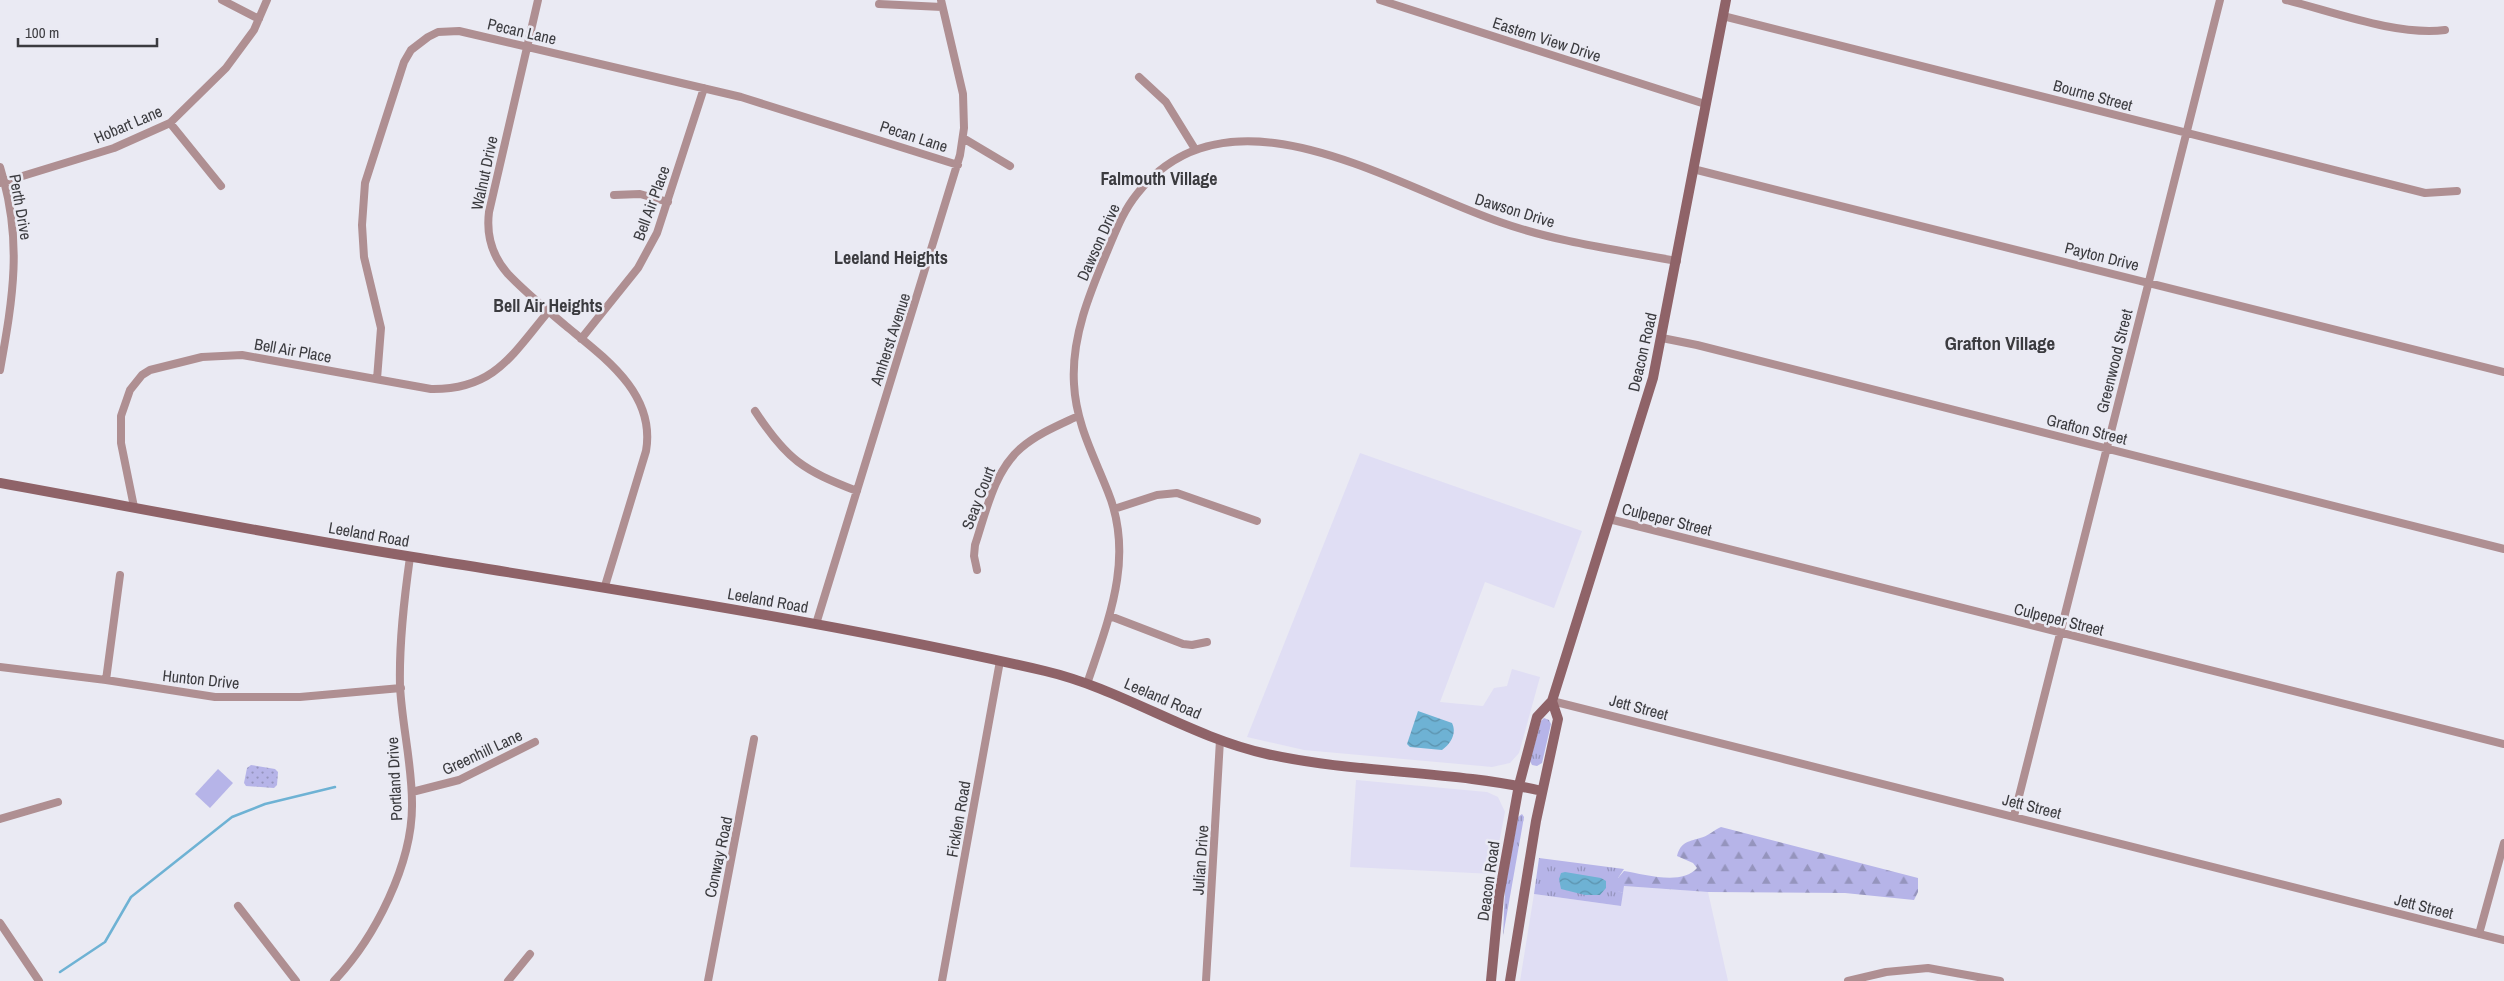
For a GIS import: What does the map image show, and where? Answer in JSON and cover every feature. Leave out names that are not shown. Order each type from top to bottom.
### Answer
[{"type":"main road","name":"Deacon Road","points":[[1491,981],[1499,896],[1519,786],[1537,717],[1552,701],[1639,428],[1662,338],[1726,0]]},
{"type":"main road","name":"Leeland Road","points":[[0,483],[410,557],[605,586],[816,624],[1000,661],[1087,684],[1144,706],[1220,740],[1263,753],[1302,761],[1499,781],[1519,786]]},
{"type":"main road","name":"Deacon Road","points":[[1510,981],[1542,791],[1558,720],[1552,701]]},
{"type":"main road","points":[[1519,786],[1542,791]]},
{"type":"street","points":[[222,0],[259,19]]},
{"type":"street","name":"Hobart Lane","points":[[2,182],[114,148],[170,123],[219,76],[254,30],[267,0]]},
{"type":"street","name":"Walnut Drive","points":[[538,0],[489,212],[488,231],[490,245],[500,265],[527,293],[582,339],[626,380],[642,406],[648,429],[646,452],[605,586]]},
{"type":"street","name":"Eastern View Drive","points":[[1380,0],[1705,104]]},
{"type":"street","name":"Greenwood Street","points":[[2014,816],[2220,0]]},
{"type":"street","points":[[2286,0],[2406,30],[2430,32],[2445,30]]},
{"type":"street","points":[[878,4],[942,4]]},
{"type":"street","name":"Amherst Avenue","points":[[816,624],[958,165],[963,138],[963,94],[942,4]]},
{"type":"street","name":"Bourne Street","points":[[1723,16],[2426,193],[2438,194],[2457,190]]},
{"type":"street","name":"Pecan Lane","points":[[377,379],[381,328],[364,258],[362,204],[369,167],[404,62],[419,43],[438,32],[451,30],[704,88],[815,119],[958,165]]},
{"type":"street","points":[[1139,77],[1166,102],[1195,149]]},
{"type":"street","name":"Bell Air Place","points":[[582,339],[638,268],[656,233],[668,202],[704,88]]},
{"type":"street","points":[[170,123],[221,186]]},
{"type":"street","points":[[963,138],[1010,166]]},
{"type":"street","name":"Dawson Drive","points":[[1087,684],[1110,616],[1120,570],[1119,536],[1114,509],[1084,437],[1078,416],[1073,381],[1077,344],[1093,286],[1122,216],[1148,180],[1161,169],[1195,149],[1236,140],[1274,143],[1359,165],[1459,208],[1504,224],[1536,233],[1677,261]]},
{"type":"street","name":"Perth Drive","points":[[0,167],[14,230],[15,271],[0,370]]},
{"type":"street","name":"Payton Drive","points":[[1693,169],[2504,372]]},
{"type":"street","points":[[614,195],[640,194],[668,202]]},
{"type":"street","name":"Bell Air Place","points":[[134,507],[121,443],[121,416],[130,390],[142,375],[150,370],[202,357],[242,356],[431,389],[453,388],[485,378],[508,361],[548,312]]},
{"type":"street","name":"Grafton Street","points":[[1662,338],[1707,347],[2504,548]]},
{"type":"street","points":[[756,411],[789,456],[824,478],[857,490]]},
{"type":"street","name":"Seay Court","points":[[977,570],[974,556],[975,545],[1003,469],[1012,456],[1032,439],[1078,416]]},
{"type":"street","points":[[1114,509],[1157,495],[1178,494],[1256,521]]},
{"type":"street","name":"Culpeper Street","points":[[1609,518],[2504,744]]},
{"type":"street","name":"Portland Drive","points":[[334,981],[358,953],[384,906],[401,867],[411,826],[412,792],[401,688],[400,635],[410,557]]},
{"type":"street","points":[[106,680],[120,575]]},
{"type":"street","points":[[1110,616],[1183,644],[1192,645],[1208,642]]},
{"type":"street","name":"Ficklen Road","points":[[942,981],[1000,661]]},
{"type":"street","name":"Hunton Drive","points":[[0,667],[106,680],[215,697],[300,697],[401,688]]},
{"type":"street","name":"Jett Street","points":[[1552,701],[2504,940]]},
{"type":"street","name":"Conway Road","points":[[708,981],[754,739]]},
{"type":"street","name":"Julian Drive","points":[[1206,981],[1220,740]]},
{"type":"street","name":"Greenhill Lane","points":[[412,792],[459,780],[535,742]]},
{"type":"street","points":[[0,819],[58,802]]},
{"type":"street","points":[[2479,934],[2504,843]]},
{"type":"street","points":[[238,906],[296,981]]},
{"type":"street","points":[[0,923],[39,981]]},
{"type":"street","points":[[508,981],[530,954]]},
{"type":"street","points":[[1848,981],[1886,972],[1928,968],[2000,981]]},
{"type":"shaded area","points":[[1360,453],[1582,531],[1554,608],[1485,582],[1440,702],[1483,706],[1494,688],[1507,686],[1512,669],[1540,677],[1519,753],[1510,763],[1492,767],[1304,750],[1247,737]]},
{"type":"shaded area","points":[[1356,780],[1487,792],[1498,797],[1505,812],[1493,874],[1350,867]]},
{"type":"shaded area","points":[[1624,886],[1708,892],[1728,981],[1520,981],[1534,894],[1621,906]]},
{"type":"green space","points":[[1544,718],[1549,720],[1551,724],[1542,763],[1537,766],[1532,765],[1530,761],[1541,721]]},
{"type":"green space","points":[[251,765],[275,769],[278,772],[277,785],[274,788],[246,786],[244,783],[247,768]]},
{"type":"green space","points":[[218,769],[233,783],[210,808],[195,794]]},
{"type":"green space","points":[[1522,814],[1524,817],[1503,936],[1505,888],[1518,817]]},
{"type":"green space","points":[[1721,827],[1918,878],[1918,892],[1914,900],[1845,893],[1708,892],[1624,886],[1623,893],[1617,891],[1618,878],[1624,871],[1673,878],[1690,873],[1697,868],[1693,863],[1677,856],[1680,848],[1685,843],[1705,836]]},
{"type":"green space","points":[[1539,858],[1624,869],[1618,878],[1618,891],[1623,893],[1621,906],[1534,894]]},
{"type":"water","points":[[1418,711],[1452,723],[1454,731],[1452,738],[1442,750],[1410,747],[1407,744]]},
{"type":"water","points":[[1561,873],[1601,878],[1606,881],[1606,888],[1600,895],[1585,895],[1561,889],[1559,879]]},
{"type":"waterway","points":[[60,972],[105,942],[131,897],[232,817],[265,804],[335,787]]},
{"type":"district","name":"Falmouth Village","points":[[1159,179]]},
{"type":"district","name":"Leeland Heights","points":[[891,258]]},
{"type":"district","name":"Bell Air Heights","points":[[548,306]]},
{"type":"district","name":"Grafton Village","points":[[2000,343]]}]
